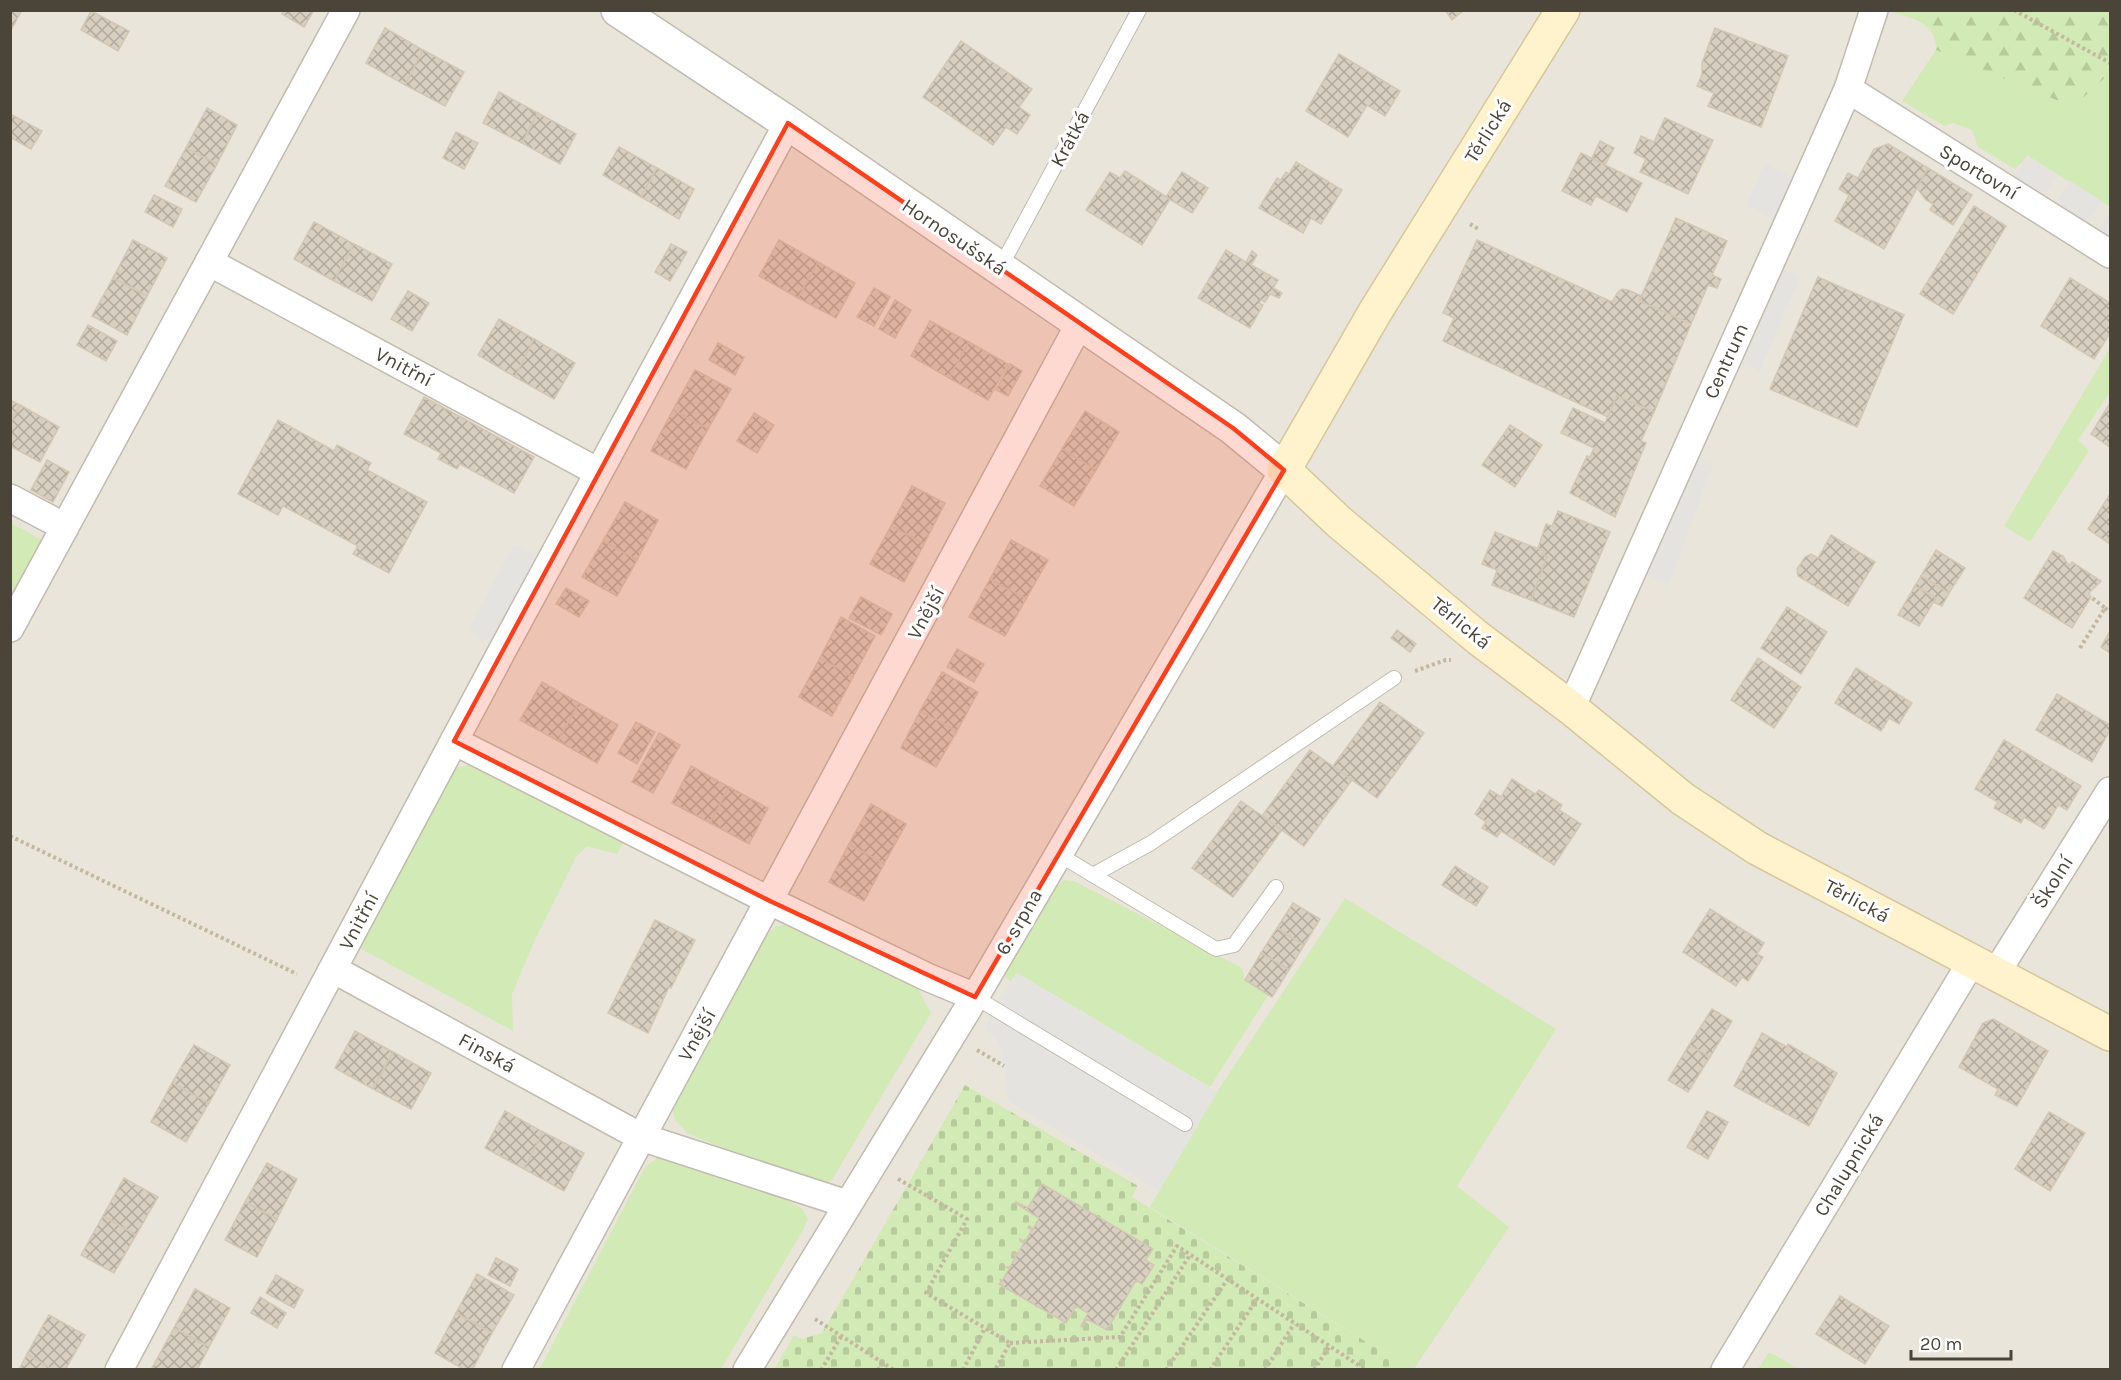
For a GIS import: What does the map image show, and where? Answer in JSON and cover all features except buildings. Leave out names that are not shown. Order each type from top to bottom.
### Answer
[{"type":"main road","name":"Těrlická","points":[[1563,10],[1375,312],[1284,470],[1339,522],[1478,638],[1571,708],[1683,799],[1757,848],[2110,1034]]},
{"type":"street","points":[[10,628],[346,10]]},
{"type":"street","name":"Hornosušská","points":[[618,10],[788,123],[1233,428],[1284,470]]},
{"type":"street","name":"Centrum","points":[[1571,708],[1848,90],[1874,10]]},
{"type":"street","name":"Sportovní","points":[[1848,90],[2110,254]]},
{"type":"street","name":"Vnitřní","points":[[119,1370],[598,472],[788,123]]},
{"type":"street","name":"Vnitřní","points":[[209,262],[598,472]]},
{"type":"street","name":"Vnější","points":[[641,1137],[1080,324]]},
{"type":"street","name":"6. srpna","points":[[747,1370],[975,997],[1284,470]]},
{"type":"street","points":[[10,498],[65,527]]},
{"type":"street","points":[[454,741],[770,901],[927,977],[975,997]]},
{"type":"street","name":"Školní","points":[[1984,967],[2110,791]]},
{"type":"street","name":"Chalupnická","points":[[1725,1370],[1984,967]]},
{"type":"street","name":"Finská","points":[[333,969],[641,1137],[847,1204]]},
{"type":"street","points":[[516,1370],[641,1137]]},
{"type":"lane","name":"Krátká","points":[[1000,268],[1139,10]]},
{"type":"lane","points":[[1093,875],[1151,843],[1395,678]]},
{"type":"lane","points":[[1058,854],[1216,950],[1234,945],[1276,886]]},
{"type":"lane","points":[[975,997],[1185,1124]]},
{"type":"path","points":[[2014,10],[2110,63]]},
{"type":"path","points":[[2091,597],[2110,612]]},
{"type":"path","points":[[2080,648],[2105,608]]},
{"type":"path","points":[[10,836],[294,974],[333,969]]},
{"type":"path","points":[[976,1049],[1004,1066]]},
{"type":"path","points":[[872,1164],[967,1219],[926,1293],[1010,1343],[1120,1337],[1177,1246],[1366,1370]]},
{"type":"path","points":[[1116,1370],[1190,1255]]},
{"type":"path","points":[[1166,1370],[1227,1280]]},
{"type":"path","points":[[1210,1370],[1257,1299]]},
{"type":"path","points":[[789,1302],[894,1370]]},
{"type":"path","points":[[1265,1370],[1294,1324]]},
{"type":"path","points":[[963,1370],[985,1328]]},
{"type":"path","points":[[821,1370],[842,1335]]},
{"type":"path","points":[[995,1370],[1010,1343]]},
{"type":"path","points":[[1314,1370],[1329,1347]]},
{"type":"path","points":[[878,1370],[882,1362]]},
{"type":"highlighted area","points":[[788,123],[1233,428],[1284,470],[975,997],[770,901],[454,741]]},
{"type":"shaded area","points":[[11,11],[2110,11],[2110,1369],[11,1369]]},
{"type":"shaded area","points":[[2027,155],[2058,175],[2045,196],[2056,202],[2070,181],[2102,201],[2088,223],[2098,230],[2110,212],[2110,254],[2007,188]]},
{"type":"shaded area","points":[[1765,163],[1806,183],[1786,227],[1746,205]]},
{"type":"shaded area","points":[[1770,263],[1800,277],[1760,371],[1728,357]]},
{"type":"shaded area","points":[[1685,454],[1713,465],[1669,584],[1633,569]]},
{"type":"shaded area","points":[[514,544],[550,562],[502,651],[468,630]]},
{"type":"shaded area","points":[[1016,973],[1217,1092],[1159,1191],[1008,1101],[1002,1053],[996,1038],[984,1028]]},
{"type":"green space","points":[[1894,11],[2110,11],[2110,73],[2073,107],[1936,50],[1933,35],[1924,24]]},
{"type":"green space","points":[[1936,50],[2073,107],[2110,73],[2110,207],[2028,156],[2015,169],[1978,147],[1972,130],[1953,123],[1944,126],[1902,101]]},
{"type":"green space","points":[[2110,348],[2110,392],[2078,440],[2089,451],[2030,542],[2004,526]]},
{"type":"green space","points":[[11,523],[42,540],[11,597]]},
{"type":"green space","points":[[469,765],[500,773],[625,840],[617,854],[587,846],[576,857],[534,942],[512,994],[513,1031],[360,948],[450,769]]},
{"type":"green space","points":[[1064,880],[1074,881],[1242,968],[1245,980],[1269,994],[1210,1087],[1017,973],[1011,982],[1004,976],[1058,885]]},
{"type":"green space","points":[[1345,898],[1556,1029],[1457,1186],[1509,1227],[1414,1369],[1410,1369],[1150,1207],[1217,1092]]},
{"type":"green space","points":[[791,924],[809,931],[918,989],[931,1013],[832,1180],[824,1184],[805,1183],[687,1133],[675,1120],[673,1110],[766,936],[776,926]]},
{"type":"green space","points":[[965,1085],[1138,1186],[1132,1197],[1410,1369],[774,1370],[794,1335],[802,1339],[822,1333]]},
{"type":"green space","points":[[661,1155],[716,1166],[802,1208],[808,1219],[803,1230],[721,1369],[539,1370],[645,1167]]},
{"type":"green space","points":[[1769,1352],[1799,1369],[1758,1369]]}]
